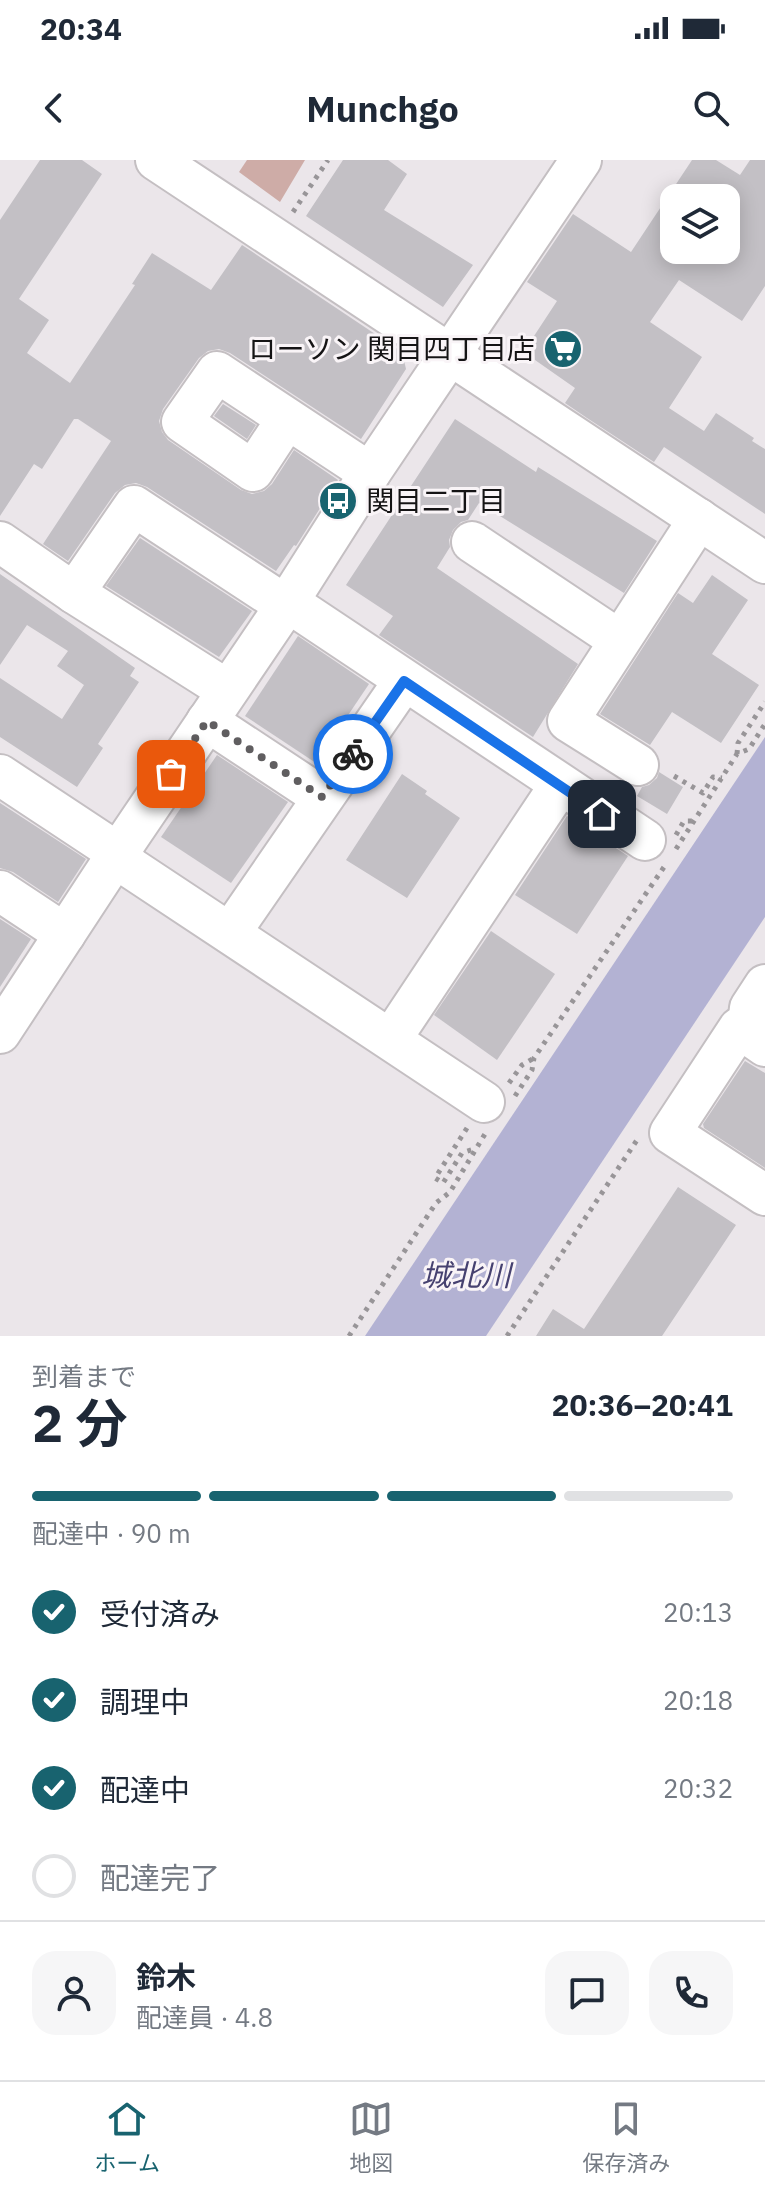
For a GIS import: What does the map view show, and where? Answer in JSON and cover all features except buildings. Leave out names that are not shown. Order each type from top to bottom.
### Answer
[{"type":"street","points":[[156,160],[765,563]]},
{"type":"street","points":[[3,1023],[287,604],[370,473],[581,160]]},
{"type":"street","points":[[287,419],[370,473]]},
{"type":"street","points":[[74,593],[134,506],[560,785],[659,839]]},
{"type":"street","points":[[656,770],[568,721],[699,519]]},
{"type":"street","points":[[0,542],[74,593],[217,705],[322,797]]},
{"type":"street","points":[[472,542],[619,640]]},
{"type":"street","points":[[230,933],[404,681]]},
{"type":"street","points":[[0,775],[118,853],[131,868],[391,1039],[498,1102]]},
{"type":"street","points":[[391,1039],[560,785]]},
{"type":"street","points":[[0,891],[65,934]]},
{"type":"street","points":[[756,1040],[750,1008],[765,985]]},
{"type":"street","points":[[756,1040],[739,1028],[670,1133],[765,1195]]},
{"type":"path","points":[[275,238],[328,160]]},
{"type":"path","points":[[349,1336],[436,1203],[450,1192],[472,1159],[498,1102],[514,1097],[532,1070],[534,1058],[695,821],[737,754],[738,743],[765,702]]},
{"type":"path","points":[[737,754],[749,749],[765,724]]},
{"type":"path","points":[[656,770],[703,793],[713,777],[722,778]]},
{"type":"path","points":[[659,839],[684,821],[695,821]]},
{"type":"path","points":[[475,1149],[462,1153],[443,1183],[435,1178],[498,1102],[522,1065],[534,1058]]},
{"type":"shaded area","points":[[247,160],[305,160],[280,202],[239,172]]},
{"type":"water","name":"城北川","points":[[765,737],[765,917],[486,1336],[365,1336]]},
{"type":"way so far","points":[[171,774],[207,721],[322,797],[353,754]]},
{"type":"place","name":"ローソン 関目四丁目店","points":[[563,349]]},
{"type":"place","name":"関目二丁目","points":[[338,501]]},
{"type":"route","points":[[353,754],[404,681],[602,814]]}]
